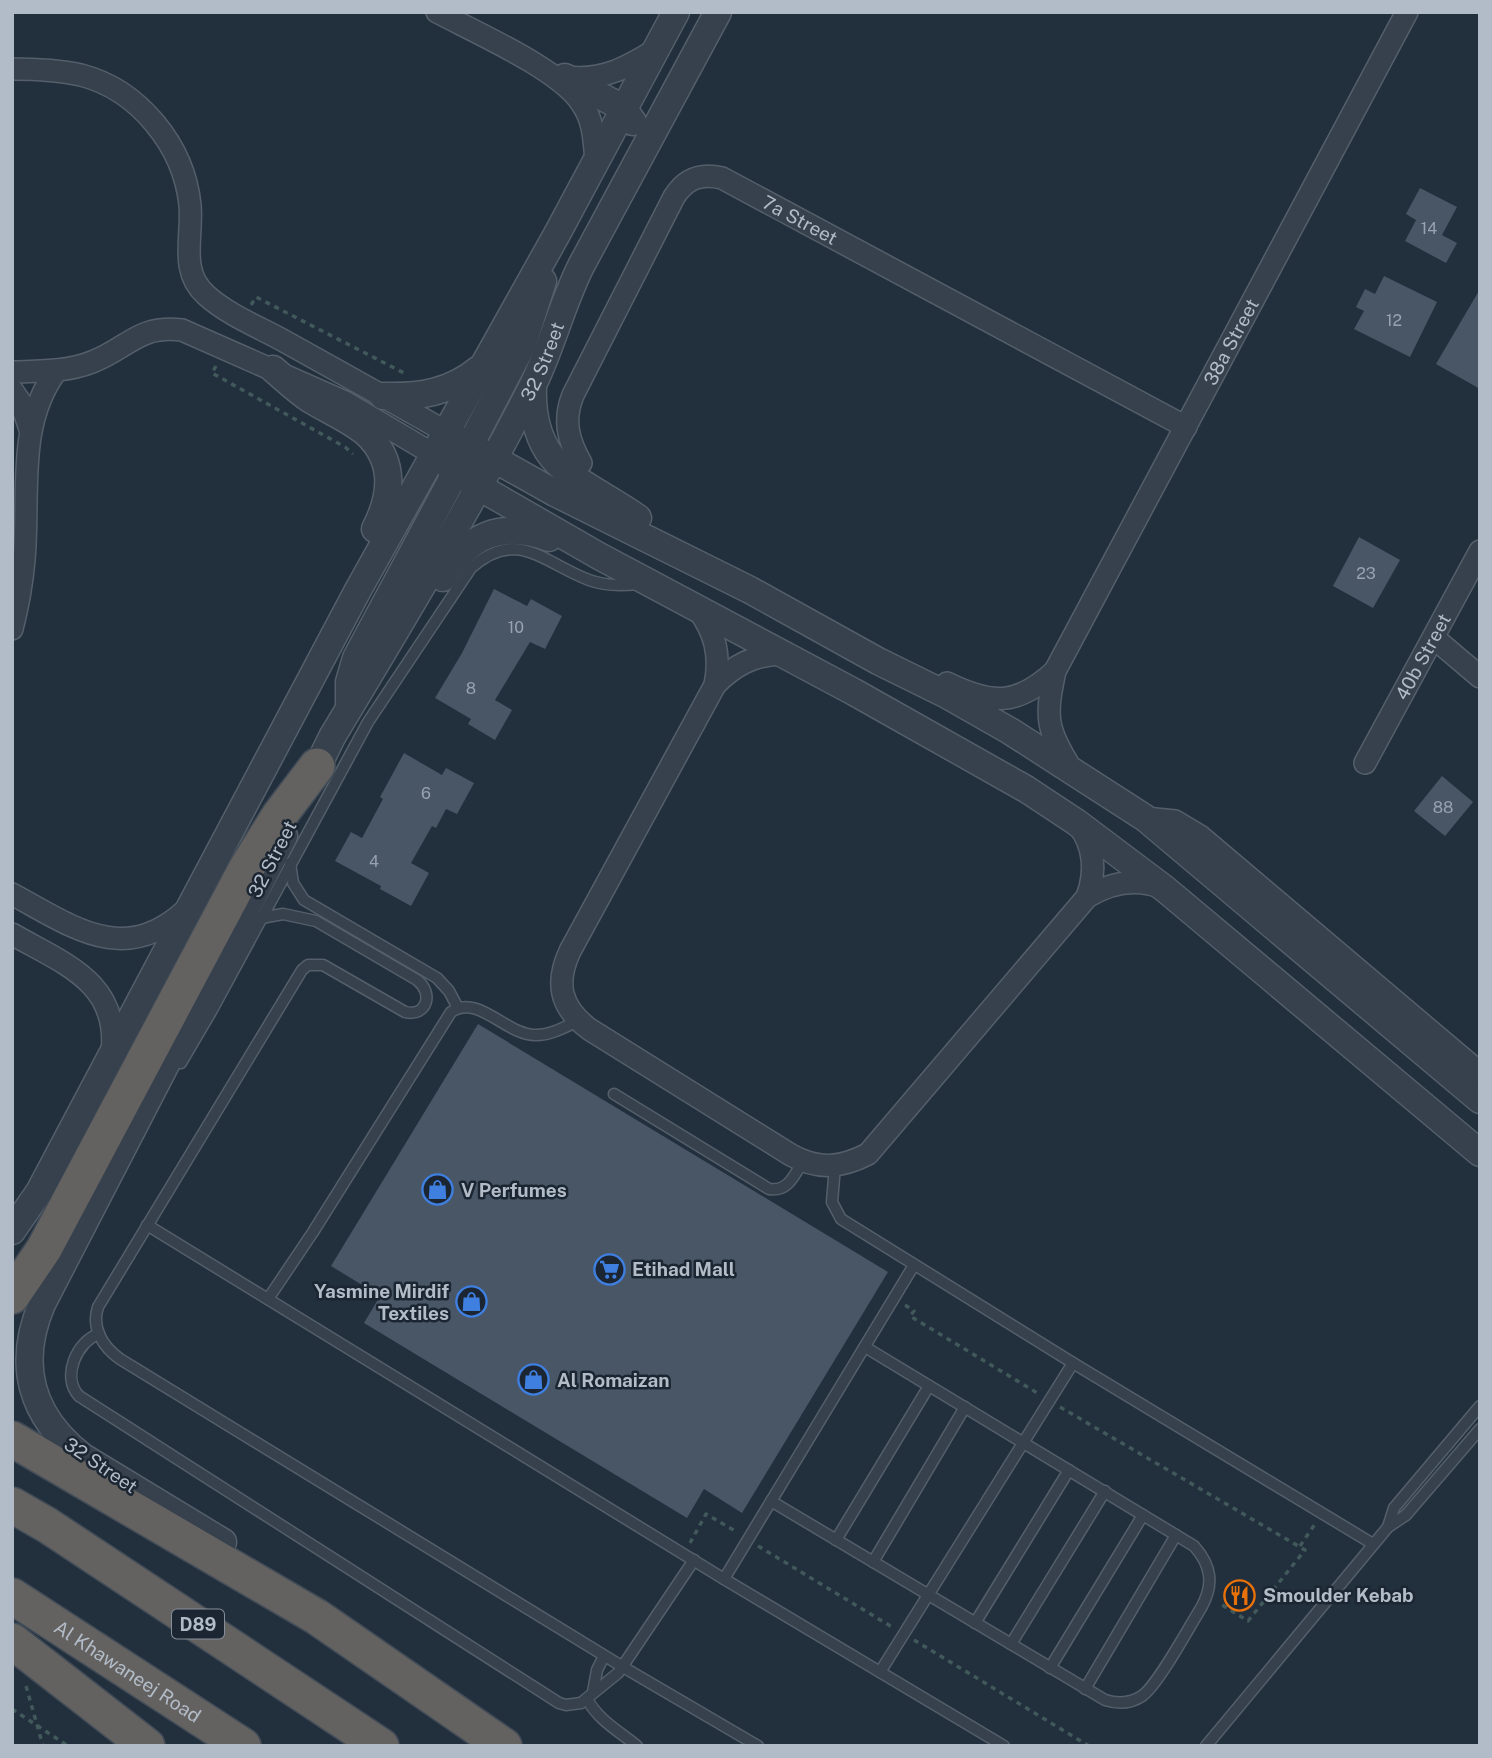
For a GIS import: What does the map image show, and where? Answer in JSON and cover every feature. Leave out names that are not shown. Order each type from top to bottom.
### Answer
[{"type":"highway","points":[[12,1296],[44,1249],[262,842],[317,766]]},
{"type":"highway","points":[[12,1439],[317,1617],[504,1746]]},
{"type":"highway","name":"D89","points":[[12,1505],[47,1525],[381,1746]]},
{"type":"highway","name":"Al Khawaneej Road","points":[[12,1596],[243,1746]]},
{"type":"highway","points":[[12,1641],[147,1746]]},
{"type":"street","points":[[438,12],[623,108],[633,121],[632,138],[587,224],[583,237],[581,266]]},
{"type":"street","points":[[15,1230],[39,1192],[358,590],[557,234],[676,12]]},
{"type":"street","name":"32 Street","points":[[483,453],[533,386],[563,305],[581,266],[718,12]]},
{"type":"street","name":"38a Street","points":[[1073,772],[1050,730],[1049,701],[1055,671],[1407,12]]},
{"type":"street","points":[[556,74],[590,78],[615,73],[657,49]]},
{"type":"street","points":[[12,69],[54,70],[83,76],[110,87],[135,103],[162,133],[173,149],[184,176],[190,205],[190,268],[206,295],[242,318],[383,396],[439,443],[454,470],[479,487],[599,556],[1026,789],[1076,822],[1165,889],[1480,1153]]},
{"type":"street","points":[[556,74],[582,103],[593,128],[596,161]]},
{"type":"street","name":"7a Street","points":[[581,463],[573,449],[567,426],[573,394],[674,197],[680,187],[700,176],[722,178],[1186,427]]},
{"type":"street","points":[[483,453],[475,436],[522,346],[557,234]]},
{"type":"street","points":[[12,372],[57,370],[93,362],[138,336],[167,329],[196,335],[439,443],[483,453],[793,613],[999,725],[1145,818],[1480,1100]]},
{"type":"street","points":[[383,396],[436,393],[461,382],[483,366]]},
{"type":"street","points":[[273,369],[302,393],[366,433],[384,460],[389,490],[386,505],[362,554],[358,590]]},
{"type":"street","points":[[12,629],[24,559],[30,429],[37,404],[57,370]]},
{"type":"street","points":[[533,386],[532,403],[537,428],[547,451],[558,465],[650,527],[685,558]]},
{"type":"street","points":[[12,390],[21,403],[30,429]]},
{"type":"street","points":[[479,487],[472,466],[483,453]]},
{"type":"street","points":[[349,708],[349,682],[356,658],[450,484],[454,470]]},
{"type":"street","name":"32 Street","points":[[317,1617],[255,1564],[83,1457],[65,1443],[50,1426],[35,1394],[29,1361],[31,1338],[42,1304],[286,832],[317,766],[479,487]]},
{"type":"street","points":[[395,633],[423,612],[459,554],[485,536],[500,531],[531,532],[599,556]]},
{"type":"street","name":"40b Street","points":[[1365,763],[1480,551]]},
{"type":"street","points":[[697,608],[712,632],[716,645],[718,658],[715,685]]},
{"type":"street","points":[[1434,638],[1480,677]]},
{"type":"street","points":[[781,654],[769,654],[744,661],[733,667],[715,685],[565,962],[562,987],[569,1010],[578,1021],[803,1161],[818,1166],[835,1166],[868,1154],[1087,897],[1093,858],[1084,832],[1076,822]]},
{"type":"street","name":"38a Street","points":[[877,661],[920,671],[989,700],[1010,698],[1031,691],[1055,671]]},
{"type":"street","points":[[1145,818],[1175,821],[1200,836],[1480,1073]]},
{"type":"street","points":[[1087,897],[1112,885],[1125,883],[1152,884],[1165,889]]},
{"type":"street","points":[[12,894],[83,932],[122,939],[160,929],[191,905]]},
{"type":"street","points":[[12,934],[75,970],[96,987],[106,1002],[112,1019],[112,1055]]},
{"type":"street","points":[[12,1361],[31,1338]]},
{"type":"lane","points":[[126,1139],[171,1079],[212,1010],[368,722],[463,578],[480,559],[503,550],[529,551],[597,583],[618,586],[650,583]]},
{"type":"lane","points":[[290,863],[293,883],[304,900],[437,978],[458,1007]]},
{"type":"lane","points":[[261,918],[283,914],[316,921],[417,980],[427,991],[428,999],[420,1011],[412,1014],[330,968],[315,964],[302,970],[98,1307],[95,1320],[107,1348],[120,1359],[604,1656],[758,1746]]},
{"type":"lane","points":[[268,1299],[451,1012],[458,1007],[471,1007],[515,1030],[536,1035],[556,1031],[578,1021]]},
{"type":"lane","points":[[614,1094],[769,1189],[782,1189],[788,1185],[803,1161]]},
{"type":"lane","points":[[835,1166],[832,1202],[841,1220],[1373,1544]]},
{"type":"lane","points":[[147,1225],[724,1579],[1004,1746]]},
{"type":"lane","points":[[724,1579],[914,1265]]},
{"type":"lane","points":[[99,1334],[87,1340],[72,1367],[70,1380],[79,1396],[559,1703],[574,1706],[613,1679],[694,1560]]},
{"type":"lane","points":[[771,1501],[1085,1689],[1117,1703],[1129,1703],[1149,1691],[1207,1596],[1209,1569],[1194,1546],[864,1347]]},
{"type":"lane","points":[[880,1672],[1073,1363]]},
{"type":"lane","points":[[836,1539],[929,1386]]},
{"type":"lane","points":[[1388,1527],[1394,1508],[1480,1406]]},
{"type":"lane","points":[[873,1562],[965,1408]]},
{"type":"lane","points":[[1206,1746],[1373,1544],[1388,1527],[1405,1515],[1480,1429]]},
{"type":"lane","points":[[975,1623],[1069,1470]]},
{"type":"lane","points":[[1011,1644],[1105,1491]]},
{"type":"lane","points":[[1050,1668],[1143,1515]]},
{"type":"lane","points":[[1085,1689],[1176,1535]]},
{"type":"lane","points":[[604,1656],[590,1696],[593,1711],[638,1746]]},
{"type":"path","points":[[894,1298],[914,1311],[910,1316],[1305,1550],[1248,1621],[1207,1596]]},
{"type":"path","points":[[1300,1546],[1322,1513]]},
{"type":"path","points":[[683,1554],[706,1514],[1089,1746]]},
{"type":"path","points":[[43,1746],[25,1681],[46,1689],[54,1673]]},
{"type":"path","points":[[12,1709],[68,1746]]},
{"type":"building","points":[[1420,188],[1457,207],[1442,235],[1457,243],[1446,263],[1405,241],[1416,220],[1406,214]]},
{"type":"building","points":[[1384,276],[1437,302],[1410,357],[1354,329],[1364,311],[1356,307],[1365,289],[1375,294]]},
{"type":"building","points":[[1480,289],[1480,389],[1436,364]]},
{"type":"building","points":[[1359,537],[1400,560],[1373,608],[1333,586]]},
{"type":"building","points":[[494,589],[527,606],[531,599],[562,616],[545,649],[530,642],[495,700],[512,710],[495,740],[468,724],[471,719],[435,698],[462,653]]},
{"type":"building","points":[[404,753],[442,775],[446,768],[474,783],[457,814],[446,809],[436,828],[432,826],[411,863],[429,873],[411,906],[335,861],[351,832],[362,838]]},
{"type":"building","points":[[1442,776],[1473,802],[1445,836],[1414,811]]},
{"type":"building","name":"Etihad Mall","points":[[478,1024],[888,1272],[742,1513],[704,1489],[687,1518],[364,1323],[380,1296],[331,1266]]},
{"type":"place","name":"V Perfumes","points":[[438,1190]]},
{"type":"place","name":"Etihad Mall","points":[[609,1269]]},
{"type":"place","name":"Yasmine Mirdif Textiles","points":[[472,1302]]},
{"type":"place","name":"Al Romaizan","points":[[534,1380]]},
{"type":"place","name":"Smoulder Kebab","points":[[1240,1595]]}]
